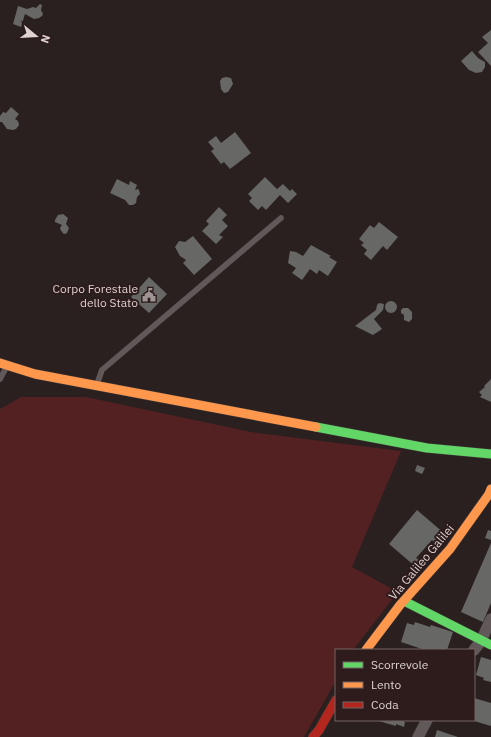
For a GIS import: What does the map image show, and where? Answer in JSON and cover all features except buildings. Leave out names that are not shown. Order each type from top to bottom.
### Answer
[{"type":"street","points":[[3,365],[36,374],[96,386],[427,448],[491,454]]},
{"type":"street","name":"Via Galileo Galilei","points":[[367,649],[404,601],[450,549],[491,489]]},
{"type":"street","points":[[404,601],[486,643]]},
{"type":"street","points":[[475,649],[486,643],[491,619]]},
{"type":"street","points":[[317,734],[335,702]]},
{"type":"street","points":[[418,737],[426,721]]},
{"type":"lane","points":[[96,386],[102,370],[281,218]]},
{"type":"lane","points":[[0,380],[3,365]]},
{"type":"shaded area","points":[[21,397],[86,397],[251,432],[401,451],[352,567],[398,592],[354,649],[335,649],[335,683],[304,737],[0,737],[0,409]]},
{"type":"traffic: fast","points":[[316,427],[427,448],[491,454]]},
{"type":"traffic: fast","points":[[404,601],[491,645]]},
{"type":"traffic: slow","points":[[0,363],[35,374],[316,427]]},
{"type":"traffic: slow","points":[[367,649],[400,605],[450,549],[491,489]]},
{"type":"traffic: jam","points":[[313,737],[319,730],[335,702]]},
{"type":"place","name":"Corpo Forestale dello Stato","points":[[149,295]]}]
